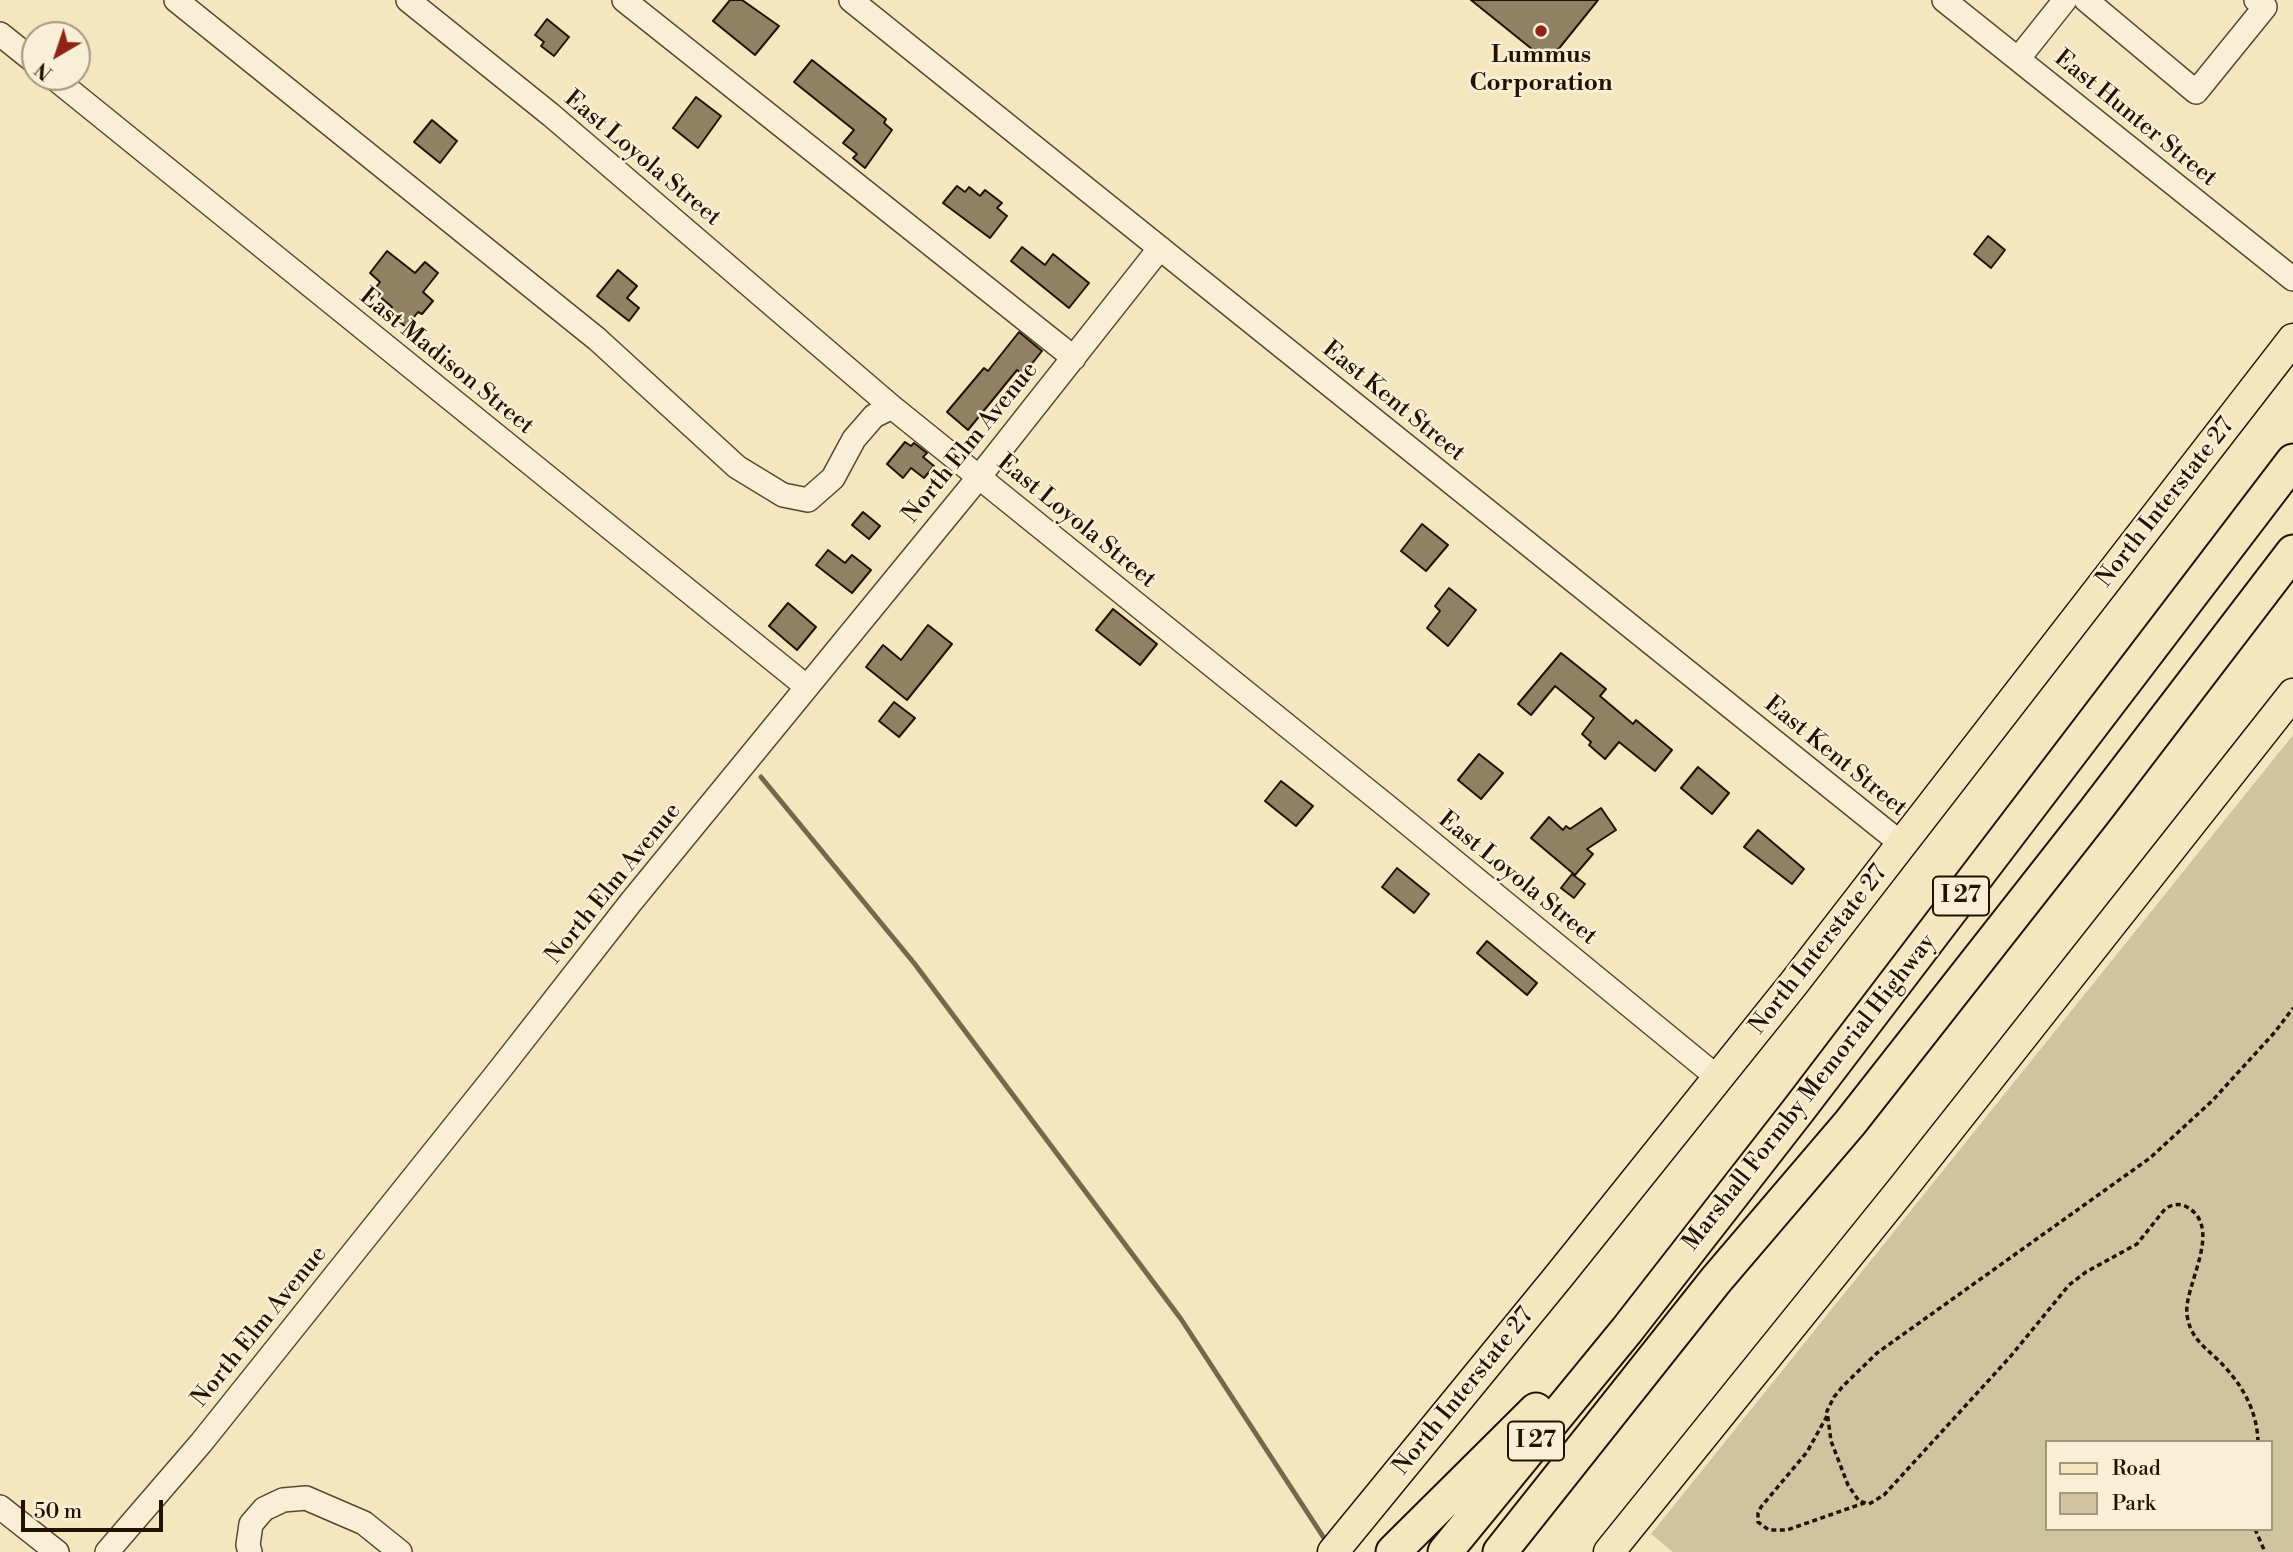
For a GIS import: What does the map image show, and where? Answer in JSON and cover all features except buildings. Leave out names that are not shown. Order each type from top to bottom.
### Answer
[{"type":"highway","points":[[2193,590],[2293,444]]},
{"type":"highway","name":"Marshall Formby Memorial Highway","points":[[1445,1552],[1627,1330],[1816,1087],[2293,461]]},
{"type":"highway","name":"Marshall Formby Memorial Highway","points":[[1500,1552],[1716,1280],[1827,1152],[2095,811],[2293,552]]},
{"type":"highway","points":[[1528,1552],[1657,1389],[1792,1211],[1827,1152]]},
{"type":"highway","points":[[1393,1552],[1562,1384],[1627,1330]]},
{"type":"main road","name":"North Interstate 27","points":[[1333,1552],[1551,1286],[1903,845],[2293,340]]},
{"type":"main road","points":[[1609,1552],[1902,1189],[2293,694]]},
{"type":"street","points":[[176,0],[597,339],[737,467],[783,495],[808,500],[833,478],[854,439],[874,416],[892,407]]},
{"type":"street","name":"East Loyola Street","points":[[408,0],[551,115],[892,407],[1717,1077]]},
{"type":"street","points":[[624,0],[1074,359]]},
{"type":"street","name":"East Kent Street","points":[[851,0],[1903,845]]},
{"type":"street","name":"East Hunter Street","points":[[1944,0],[2293,279]]},
{"type":"street","points":[[2018,59],[2065,0]]},
{"type":"street","points":[[2086,0],[2196,92],[2265,7],[2256,0]]},
{"type":"street","points":[[0,34],[21,51]]},
{"type":"street","name":"East Madison Street","points":[[70,91],[807,687]]},
{"type":"street","name":"North Elm Avenue","points":[[107,1552],[201,1443],[631,902],[979,477],[1160,248]]},
{"type":"street","points":[[250,1552],[248,1545],[251,1524],[264,1509],[283,1500],[306,1498],[364,1523],[400,1552]]},
{"type":"street","points":[[0,1507],[57,1552]]},
{"type":"path","points":[[2258,1440],[2255,1414],[2248,1398],[2227,1368],[2194,1337],[2190,1328],[2186,1306],[2201,1258],[2202,1232],[2197,1217],[2191,1211],[2185,1206],[2175,1205],[2169,1206],[2159,1215],[2137,1244],[2086,1272],[2069,1285],[2010,1357],[1884,1495],[1875,1501],[1787,1530],[1769,1530],[1758,1522],[1761,1507],[1807,1452],[1828,1414],[1834,1397],[1877,1353],[2134,1170],[2181,1131],[2253,1057],[2293,1008]]},
{"type":"path","points":[[1828,1414],[1836,1458],[1853,1494],[1864,1503]]},
{"type":"path","points":[[2256,1531],[2264,1552]]},
{"type":"green space","points":[[2293,735],[2293,1552],[1673,1552],[1651,1534]]},
{"type":"waterway","points":[[761,777],[914,963],[1181,1319],[1324,1538]]},
{"type":"place","name":"Lummus Corporation","points":[[1541,31]]}]
